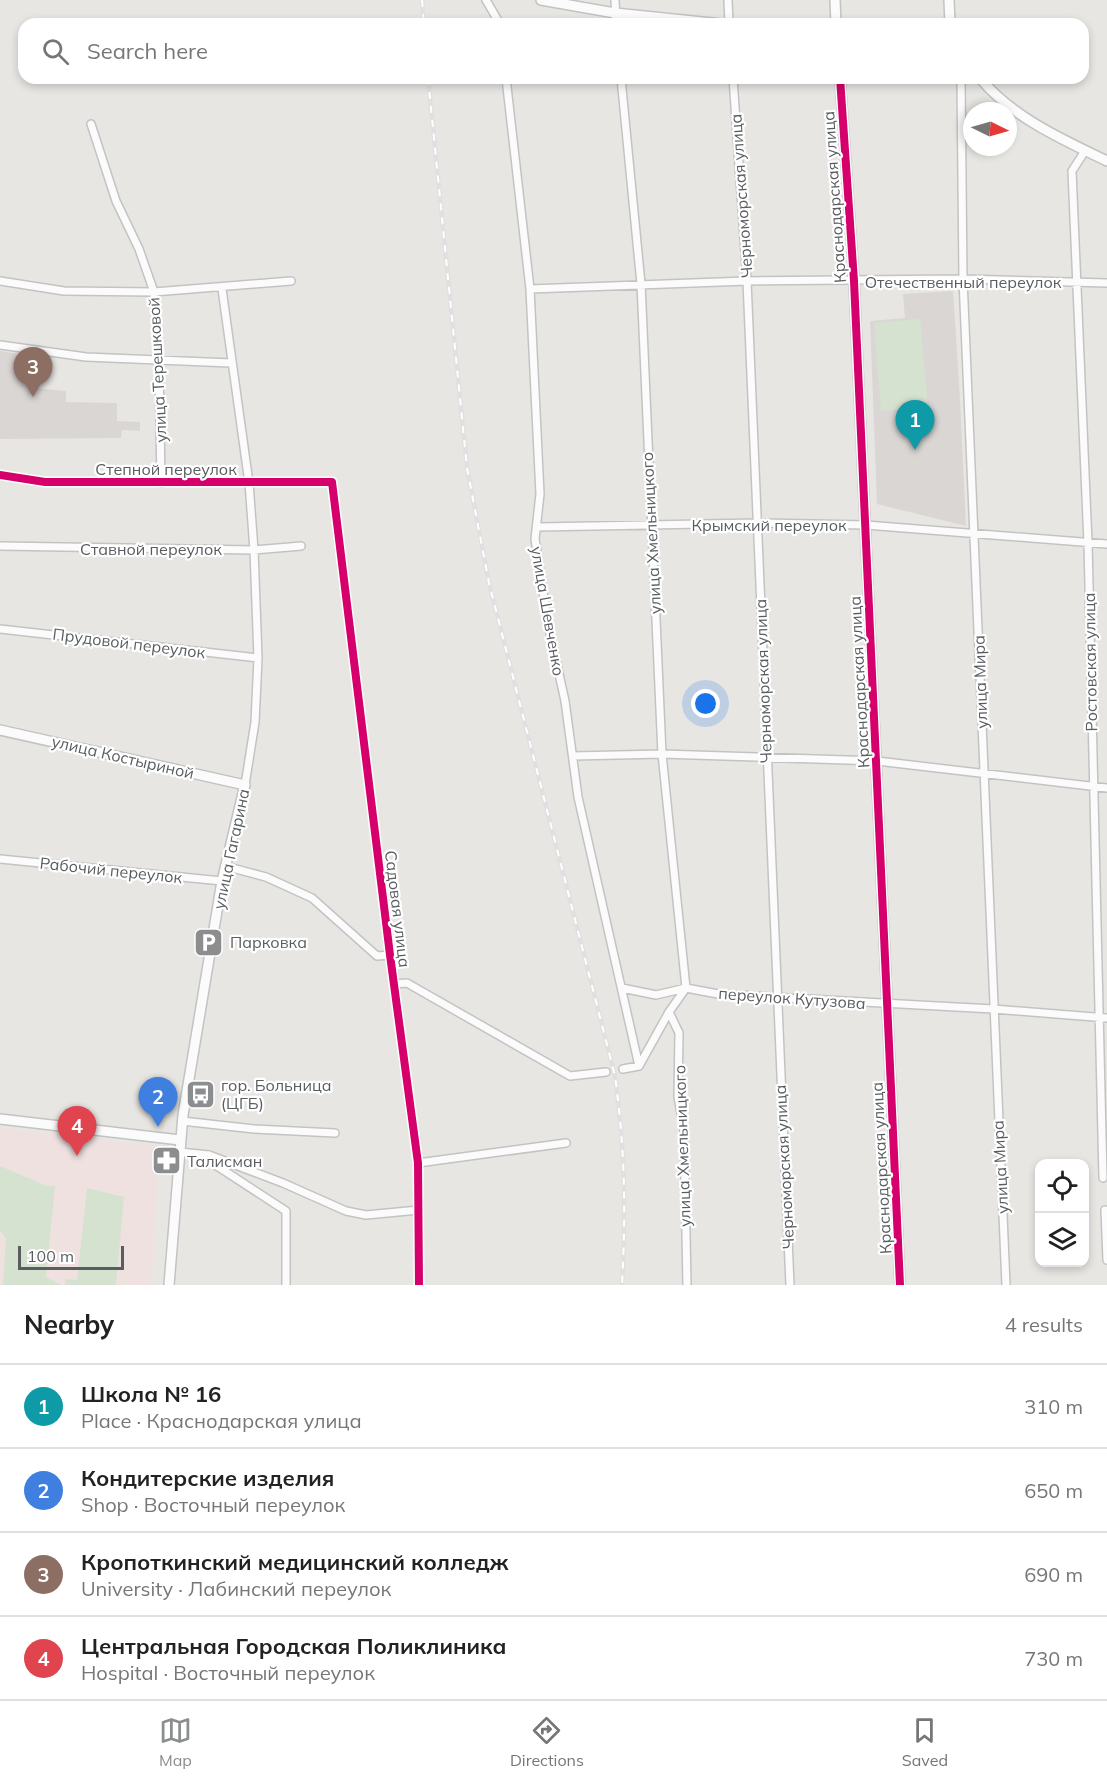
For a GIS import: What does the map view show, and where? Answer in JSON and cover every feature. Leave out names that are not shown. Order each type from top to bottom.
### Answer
[{"type":"street","points":[[486,0],[496,18]]},
{"type":"street","points":[[541,0],[615,13],[664,18]]},
{"type":"street","points":[[615,0],[615,18]]},
{"type":"street","points":[[728,0],[729,18]]},
{"type":"street","points":[[834,0],[836,18]]},
{"type":"street","points":[[949,0],[950,18]]},
{"type":"street","name":"улица Шевченко","points":[[507,84],[530,289],[540,494],[535,539],[548,624],[565,701],[578,797],[639,1066]]},
{"type":"street","name":"улица Хмельницкого","points":[[622,84],[641,284],[662,754],[686,988]]},
{"type":"street","name":"Черноморская улица","points":[[733,84],[747,281],[790,1285]]},
{"type":"street","name":"Краснодарская улица","points":[[840,84],[854,281],[900,1285]]},
{"type":"street","name":"улица Мира","points":[[961,84],[963,279],[1006,1285]]},
{"type":"street","points":[[985,84],[998,100],[1016,113],[1107,161]]},
{"type":"street","name":"улица Терешковой","points":[[91,124],[116,201],[139,249],[153,292],[159,361],[161,483]]},
{"type":"street","name":"Ростовская улица","points":[[1085,151],[1072,171],[1088,543],[1092,788],[1104,1018],[1103,1178]]},
{"type":"street","name":"Отечественный переулок","points":[[530,289],[747,281],[963,279],[1107,283]]},
{"type":"street","points":[[0,281],[63,291],[153,292],[222,289],[291,281]]},
{"type":"street","name":"улица Гагарина","points":[[169,1285],[182,1121],[222,881],[245,785],[255,722],[258,658],[249,483],[222,289]]},
{"type":"street","points":[[0,345],[86,357],[231,363]]},
{"type":"street","name":"Степной переулок","points":[[0,475],[45,482],[332,482],[340,537]]},
{"type":"street","name":"Крымский переулок","points":[[538,527],[757,523],[866,525],[974,536],[1107,544]]},
{"type":"street","name":"Садовая улица","points":[[340,537],[390,955],[418,1163],[419,1285]]},
{"type":"street","name":"Ставной переулок","points":[[0,546],[254,550],[301,546]]},
{"type":"street","name":"Прудовой переулок","points":[[0,629],[258,658]]},
{"type":"street","name":"улица Костыриной","points":[[0,730],[245,785]]},
{"type":"street","points":[[573,756],[662,754],[877,761],[1107,788]]},
{"type":"street","name":"Рабочий переулок","points":[[0,859],[222,881]]},
{"type":"street","points":[[225,866],[266,877],[312,898],[376,956],[390,955]]},
{"type":"street","points":[[394,984],[407,983],[570,1076],[606,1072]]},
{"type":"street","name":"переулок Кутузова","points":[[622,988],[656,995],[686,988],[718,994],[886,1005],[993,1009],[1104,1018]]},
{"type":"street","points":[[623,1069],[639,1066],[669,1012],[686,988]]},
{"type":"street","name":"улица Хмельницкого","points":[[669,1012],[680,1033],[678,1096],[684,1129],[686,1285]]},
{"type":"street","points":[[0,1119],[180,1140]]},
{"type":"street","points":[[182,1121],[254,1129],[335,1133]]},
{"type":"street","points":[[418,1163],[566,1143]]},
{"type":"street","points":[[179,1152],[209,1155],[346,1211],[366,1215],[419,1210]]},
{"type":"street","points":[[209,1155],[214,1164],[286,1211],[286,1285]]},
{"type":"street","points":[[1106,1210],[1107,1260]]},
{"type":"shaded area","points":[[953,291],[966,526],[877,504],[870,321],[905,318],[903,294]]},
{"type":"shaded area","points":[[0,351],[38,357],[35,388],[66,391],[66,402],[117,403],[117,421],[140,422],[140,431],[122,430],[121,438],[0,439]]},
{"type":"shaded area","points":[[0,1128],[160,1147],[151,1285],[0,1285]]},
{"type":"green space","points":[[920,319],[928,408],[881,411],[874,323]]},
{"type":"green space","points":[[0,1166],[47,1186],[55,1186],[46,1277],[61,1285],[3,1285],[6,1238],[0,1231]]},
{"type":"green space","points":[[87,1188],[124,1197],[116,1285],[65,1285],[65,1279],[77,1280]]},
{"type":"railway","points":[[422,0],[424,18]]},
{"type":"railway","points":[[429,84],[467,468],[489,583],[615,1076],[624,1180],[622,1285]]},
{"type":"cycle path","points":[[840,84],[854,281],[900,1285]]},
{"type":"cycle path","points":[[0,475],[45,482],[332,482],[418,1163],[419,1285]]},
{"type":"place","name":"Кропоткинский медицинский колледж","points":[[33,397]]},
{"type":"place","name":"Школа № 16","points":[[915,450]]},
{"type":"place","name":"Парковка","points":[[209,942]]},
{"type":"place","name":"гор. Больница (ЦГБ)","points":[[200,1094]]},
{"type":"place","name":"Кондитерские изделия","points":[[158,1127]]},
{"type":"place","name":"Центральная Городская Поликлиника","points":[[77,1156]]},
{"type":"place","name":"Талисман","points":[[166,1161]]}]
